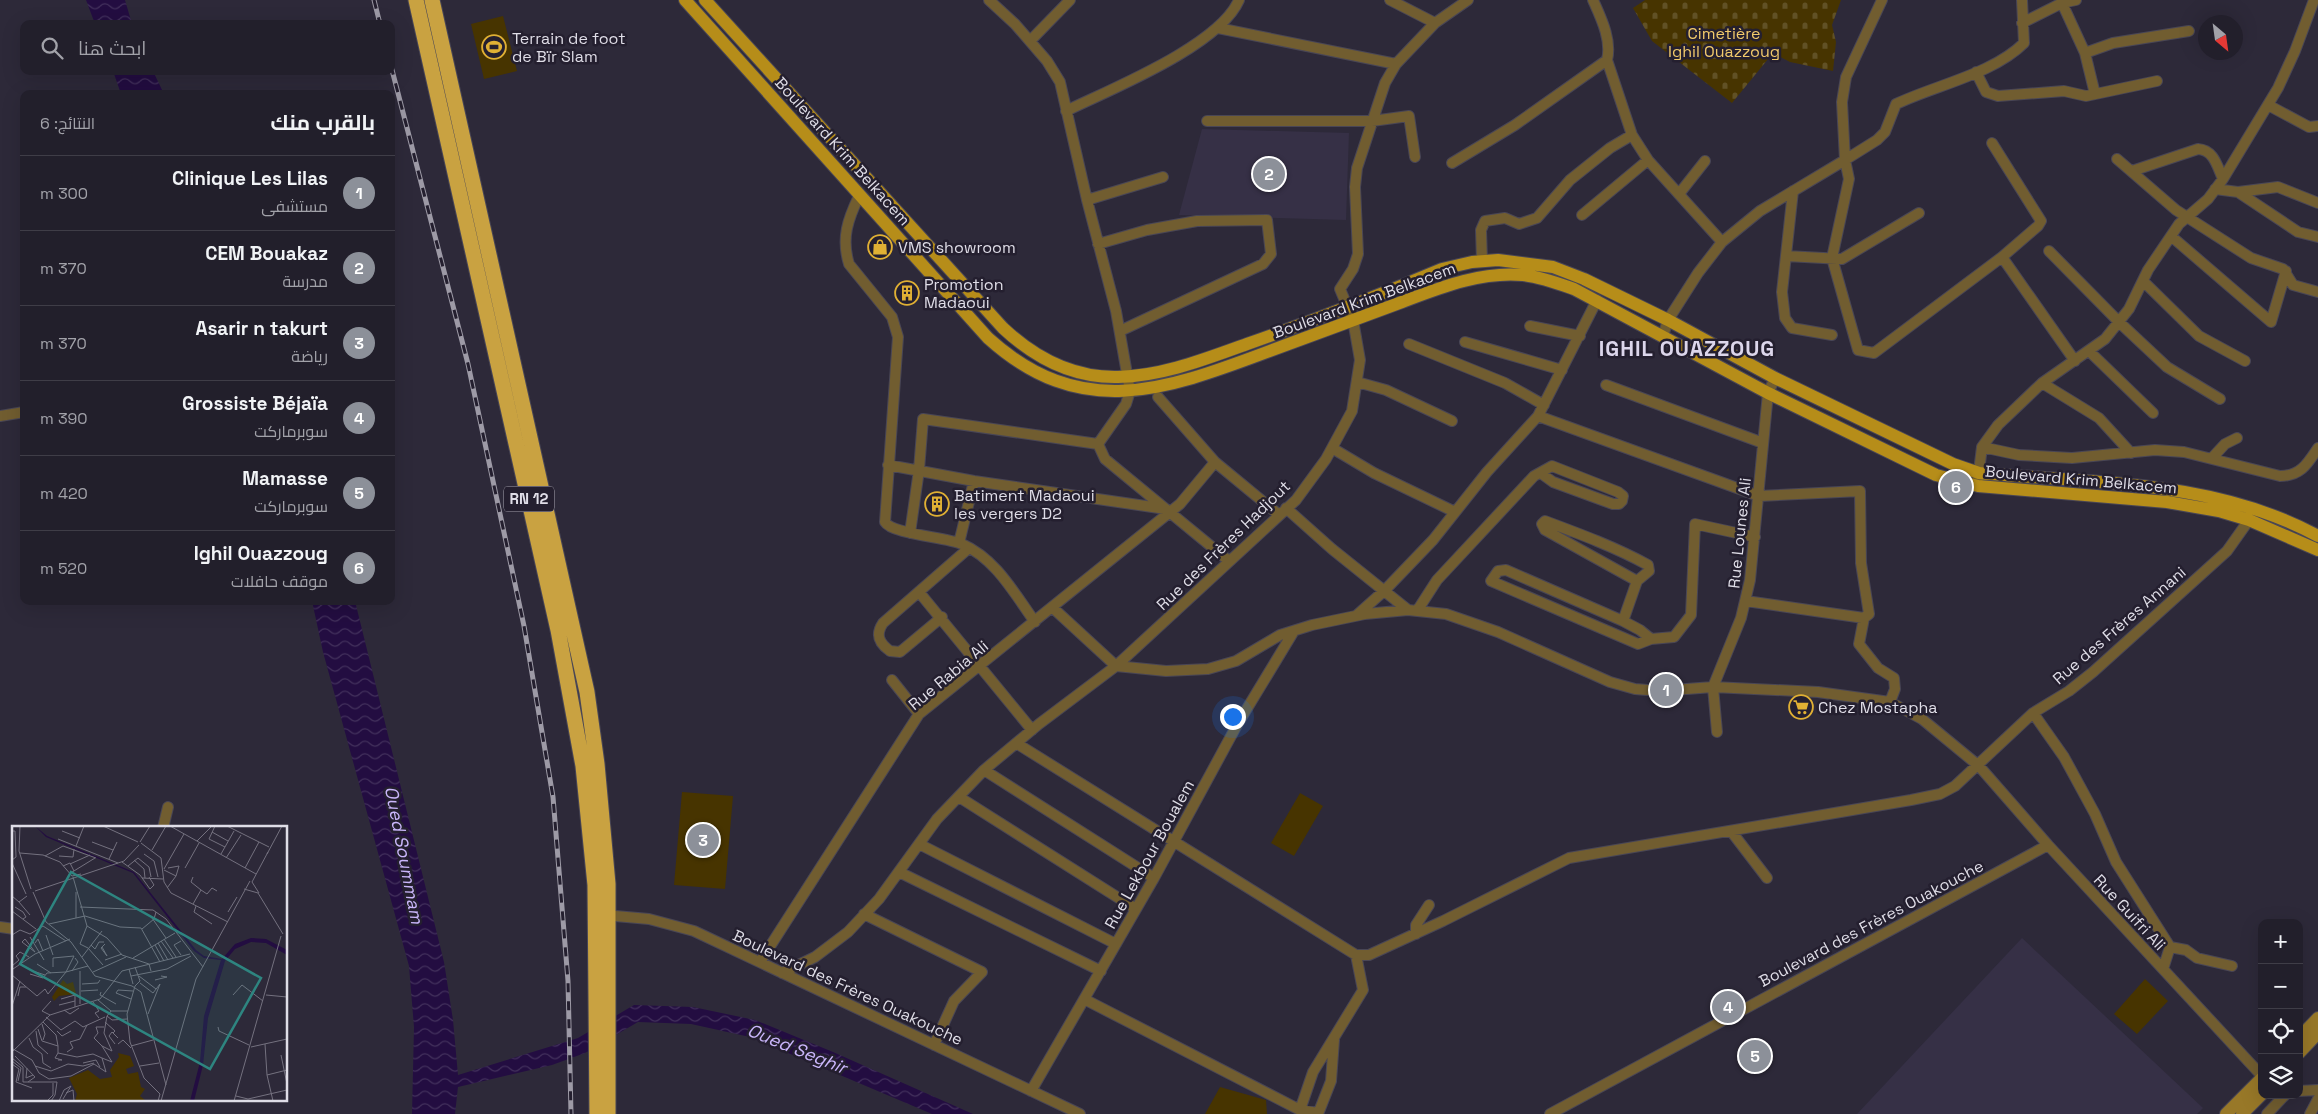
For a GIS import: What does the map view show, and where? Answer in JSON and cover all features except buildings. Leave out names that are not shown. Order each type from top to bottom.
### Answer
[{"type":"highway","name":"RN 12","points":[[416,0],[558,630],[583,766],[595,885],[601,915]]},
{"type":"highway","name":"RN 12","points":[[432,0],[587,692],[602,816],[603,1053],[608,1114]]},
{"type":"highway","name":"RN 12","points":[[597,1114],[603,1053]]},
{"type":"main road","name":"Boulevard Krim Belkacem","points":[[685,0],[859,196],[923,263],[988,338],[1011,358],[1036,373],[1062,384],[1090,390],[1130,392],[1189,380],[1434,290],[1492,276],[1521,275],[1546,279],[1597,300],[1768,393],[1936,475],[1978,486],[2167,502],[2219,512],[2249,520],[2318,550]]},
{"type":"main road","name":"Boulevard Krim Belkacem","points":[[704,0],[975,298],[1023,347],[1069,371],[1117,378],[1162,372],[1191,364],[1442,270],[1482,261],[1498,260],[1553,267],[1584,279],[1668,320],[1775,378],[1929,453],[1979,473],[2179,490],[2257,510],[2292,522],[2318,536]]},
{"type":"street","points":[[989,0],[1030,41],[1047,61],[1060,82],[1120,331],[1130,392],[1126,404],[1098,444]]},
{"type":"street","points":[[1030,41],[1070,0]]},
{"type":"street","points":[[1066,111],[1145,72],[1186,49],[1218,28],[1239,0]]},
{"type":"street","points":[[1390,0],[1436,22]]},
{"type":"street","name":"Rue des Frères Hadjout","points":[[782,973],[815,957],[848,932],[898,872],[937,819],[984,770],[1032,730],[1116,666],[1296,500],[1332,448],[1352,411],[1360,360],[1353,320],[1340,289],[1353,269],[1358,254],[1356,186],[1358,168],[1385,83],[1396,64],[1436,22],[1468,0]]},
{"type":"street","points":[[1593,0],[1605,30],[1609,52],[1607,60],[1632,135],[1648,160],[1722,242]]},
{"type":"street","points":[[1882,0],[1846,77],[1842,102],[1845,160],[1849,179],[1832,258],[1858,350],[1870,354],[2002,257],[2038,226],[2041,221],[1992,143]]},
{"type":"street","points":[[1663,336],[1668,320],[1698,273],[1722,242],[1760,211],[1877,140],[1886,132],[1896,104],[1976,72],[2017,50],[2024,42],[2022,0]]},
{"type":"street","points":[[2022,23],[2062,3],[2076,0]]},
{"type":"street","points":[[1978,486],[1982,447],[1998,425],[2042,383],[2105,338],[2129,309],[2143,281],[2171,236],[2187,217],[2208,198],[2223,179],[2268,105],[2295,51],[2314,0]]},
{"type":"street","points":[[2062,3],[2085,53],[2095,94]]},
{"type":"street","points":[[1218,28],[1396,64]]},
{"type":"street","points":[[2085,53],[2113,43],[2189,31]]},
{"type":"street","points":[[1452,163],[1515,125],[1607,60]]},
{"type":"street","points":[[1976,72],[1986,92],[1998,96],[2064,91],[2086,96],[2157,81]]},
{"type":"street","points":[[2268,105],[2309,127],[2318,126]]},
{"type":"street","points":[[1207,121],[1372,121],[1410,116],[1415,157]]},
{"type":"street","points":[[1482,261],[1481,230],[1485,221],[1505,218],[1519,224],[1537,218],[1570,180],[1610,148],[1632,135]]},
{"type":"street","points":[[2132,171],[2198,149],[2206,149],[2211,153],[2223,179]]},
{"type":"street","points":[[2117,159],[2176,210],[2251,258],[2286,270],[2293,285],[2318,292]]},
{"type":"street","points":[[1582,215],[1648,160]]},
{"type":"street","points":[[1679,194],[1705,161]]},
{"type":"street","points":[[1087,200],[1163,177]]},
{"type":"street","points":[[2214,189],[2238,192],[2278,188],[2318,203]]},
{"type":"street","points":[[1792,191],[1782,292],[1785,318],[1792,328],[1832,335]]},
{"type":"street","points":[[2238,192],[2298,232],[2318,237]]},
{"type":"street","points":[[859,196],[847,222],[846,254],[849,264],[892,317],[898,337],[885,522],[891,529],[938,537],[964,545],[984,557],[994,567],[1035,622]]},
{"type":"street","points":[[1786,256],[1842,259],[1919,213]]},
{"type":"street","points":[[1098,244],[1147,230],[1197,221],[1267,220],[1271,254],[1262,264],[1120,331]]},
{"type":"street","points":[[2171,236],[2271,322],[2286,270]]},
{"type":"street","points":[[2049,251],[2119,322],[2167,367],[2220,399]]},
{"type":"street","points":[[2002,257],[2075,361]]},
{"type":"street","points":[[2143,281],[2199,336],[2245,361]]},
{"type":"street","points":[[1356,616],[1385,590],[1433,540],[1486,472],[1538,416],[1597,300]]},
{"type":"street","points":[[1530,326],[1580,336]]},
{"type":"street","points":[[1464,342],[1562,370]]},
{"type":"street","points":[[1409,344],[1505,383],[1544,404]]},
{"type":"street","points":[[2089,351],[2153,413]]},
{"type":"street","name":"Rue Lounes Ali","points":[[1713,687],[1746,601],[1755,538],[1768,393],[1775,378]]},
{"type":"street","points":[[1356,382],[1386,390],[1452,421]]},
{"type":"street","points":[[2042,383],[2099,418],[2131,453]]},
{"type":"street","points":[[1606,385],[1763,443]]},
{"type":"street","points":[[1158,397],[1215,462],[1413,611]]},
{"type":"street","points":[[0,416],[20,413]]},
{"type":"street","points":[[1053,608],[1116,666],[1166,671],[1208,669],[1236,661],[1280,635],[1294,631],[1356,616],[1413,611],[1446,614],[1513,637],[1610,682],[1635,689],[1660,691],[1713,687],[1818,692],[1890,702],[1895,689],[1894,678],[1878,668],[1859,644],[1864,618],[1869,614],[1861,563],[1860,491],[1759,496],[1538,416]]},
{"type":"street","points":[[910,533],[919,470],[923,419],[1098,444]]},
{"type":"street","points":[[2212,458],[2225,444],[2237,438]]},
{"type":"street","points":[[1098,444],[1105,459],[1229,561]]},
{"type":"street","points":[[1982,447],[2019,455],[2072,458],[2154,450],[2184,452],[2272,475],[2288,476],[2302,470],[2318,448]]},
{"type":"street","points":[[1332,448],[1374,473],[1455,512]]},
{"type":"street","name":"Rue Rabia Ali","points":[[760,962],[920,714],[1053,608],[1169,510],[1180,504],[1215,462]]},
{"type":"street","points":[[888,465],[974,481],[1169,510]]},
{"type":"street","points":[[1413,611],[1438,580],[1534,476],[1542,474],[1552,466],[1618,492],[1623,496],[1622,501],[1619,504],[1613,504],[1553,482],[1542,474]]},
{"type":"street","points":[[942,617],[900,652],[890,651],[882,645],[878,634],[883,623],[919,592],[964,545],[974,481]]},
{"type":"street","name":"Rue des Frères Annani","points":[[1356,955],[1369,955],[1416,934],[1569,858],[1940,794],[1955,786],[1978,766],[2008,735],[2033,713],[2069,691],[2092,672],[2226,551],[2249,520]]},
{"type":"street","points":[[1623,622],[1637,581],[1649,571],[1648,565],[1628,554],[1545,521],[1542,524],[1545,530],[1553,535],[1637,581]]},
{"type":"street","points":[[1651,639],[1640,630],[1506,570],[1498,571],[1491,581],[1638,644],[1651,639],[1674,637],[1691,615],[1695,524],[1755,538]]},
{"type":"street","points":[[919,592],[942,617],[1032,730]]},
{"type":"street","points":[[1746,601],[1864,618]]},
{"type":"street","name":"Rue Lekbour Boualem","points":[[1030,1091],[1154,878],[1237,726],[1294,631]]},
{"type":"street","points":[[892,680],[920,714]]},
{"type":"street","points":[[1713,687],[1717,732]]},
{"type":"street","name":"Rue Guifri Ali","points":[[1890,702],[1922,719],[1978,766],[2048,845],[2258,1073]]},
{"type":"street","points":[[2033,713],[2064,757],[2095,814],[2116,862],[2170,947],[2186,950],[2198,958],[2232,966]]},
{"type":"street","points":[[1016,743],[1356,955],[1362,990],[1313,1072],[1309,1112]]},
{"type":"street","points":[[984,770],[1154,878]]},
{"type":"street","points":[[959,797],[1136,909]]},
{"type":"street","points":[[163,826],[168,807]]},
{"type":"street","points":[[1731,830],[1767,878]]},
{"type":"street","points":[[919,844],[1116,944]]},
{"type":"street","name":"Boulevard des Frères Ouakouche","points":[[1550,1114],[2048,845]]},
{"type":"street","points":[[898,872],[1101,971]]},
{"type":"street","points":[[1416,934],[1416,925],[1429,905]]},
{"type":"street","points":[[864,914],[982,972],[954,1001],[934,1045]]},
{"type":"street","name":"Boulevard des Frères Ouakouche","points":[[601,915],[649,919],[694,931],[1080,1114]]},
{"type":"street","points":[[2163,969],[2170,947]]},
{"type":"street","points":[[1084,999],[1309,1112]]},
{"type":"street","points":[[2303,1034],[2318,1018]]},
{"type":"street","points":[[2303,1050],[2318,1033]]},
{"type":"street","points":[[1309,1112],[1322,1102],[1331,1081],[1334,1038]]},
{"type":"street","points":[[2226,1114],[2258,1081]]},
{"type":"street","points":[[2303,1091],[2318,1090]]},
{"type":"street","points":[[2242,1114],[2258,1098]]},
{"type":"street","points":[[2267,1114],[2280,1099]]},
{"type":"street","points":[[2310,1114],[2318,1099]]},
{"type":"shaded area","points":[[1202,129],[1349,133],[1346,220],[1179,215]]},
{"type":"shaded area","points":[[2022,938],[2203,1108],[2197,1114],[1857,1114]]},
{"type":"green space","name":"Cimetière Ighil Ouazzoug","points":[[1645,0],[1841,0],[1832,25],[1836,42],[1833,71],[1790,62],[1773,53],[1732,103],[1652,41],[1633,8]]},
{"type":"green space","name":"Terrain de foot de Bïr Slam","points":[[503,16],[517,71],[484,79],[471,24]]},
{"type":"green space","points":[[682,792],[733,796],[725,889],[674,885]]},
{"type":"green space","points":[[1300,793],[1323,806],[1294,856],[1271,843]]},
{"type":"green space","points":[[2145,979],[2168,1001],[2137,1034],[2114,1014]]},
{"type":"green space","points":[[1220,1087],[1266,1100],[1267,1114],[1205,1114]]},
{"type":"water","points":[[86,0],[125,0],[131,20],[94,20]]},
{"type":"water","points":[[114,75],[155,75],[162,90],[120,90]]},
{"type":"water","points":[[313,605],[356,605],[444,962],[453,1020],[458,1075],[578,1038],[634,1005],[693,1007],[755,1020],[973,1114],[932,1114],[750,1037],[691,1024],[638,1022],[585,1053],[552,1065],[458,1087],[455,1114],[412,1114],[414,1027],[409,966],[323,652]]},
{"type":"railway","points":[[374,0],[379,20]]},
{"type":"railway","points":[[393,75],[468,364],[524,626],[553,797],[568,981],[571,1114]]},
{"type":"place","name":"Terrain de foot de Bïr Slam","points":[[494,47]]},
{"type":"place","name":"CEM Bouakaz","points":[[1269,174]]},
{"type":"place","name":"VMS showroom","points":[[880,247]]},
{"type":"place","name":"Promotion Madaoui","points":[[907,293]]},
{"type":"place","name":"Ighil Ouazzoug","points":[[1956,487]]},
{"type":"place","name":"Batiment Madaoui les vergers D2","points":[[937,504]]},
{"type":"place","name":"Clinique Les Lilas","points":[[1666,690]]},
{"type":"place","name":"Chez Mostapha","points":[[1801,707]]},
{"type":"place","name":"Asarir n takurt","points":[[703,840]]},
{"type":"place","name":"Grossiste Béjaïa","points":[[1728,1007]]},
{"type":"place","name":"Mamasse","points":[[1755,1056]]},
{"type":"district","name":"IGHIL OUAZZOUG","points":[[1687,349]]},
{"type":"water label","name":"Oued Soummam","points":[[404,855]]},
{"type":"water label","name":"Oued Seghir","points":[[797,1049]]}]
